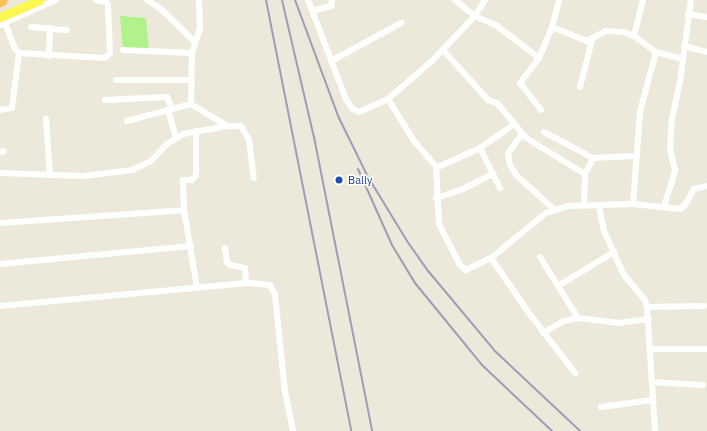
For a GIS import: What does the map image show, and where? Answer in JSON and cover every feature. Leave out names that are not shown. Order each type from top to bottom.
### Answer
[{"type":"main road","points":[[2,22],[40,0]]},
{"type":"street","points":[[56,0],[2,22],[15,49],[20,53],[96,59],[109,56],[108,5],[106,2],[96,0]]},
{"type":"street","points":[[147,0],[161,10],[194,41]]},
{"type":"street","points":[[191,104],[192,53],[194,41],[200,28],[199,0]]},
{"type":"street","points":[[308,0],[346,98],[356,111],[364,111],[388,99],[443,50],[475,16],[485,0]]},
{"type":"street","points":[[312,11],[330,6],[332,0]]},
{"type":"street","points":[[455,0],[475,16],[497,26],[539,58]]},
{"type":"street","points":[[541,110],[520,83],[539,58],[552,27],[559,0]]},
{"type":"street","points":[[634,36],[643,0]]},
{"type":"street","points":[[664,207],[675,170],[670,140],[691,0]]},
{"type":"street","points":[[688,14],[707,17]]},
{"type":"street","points":[[331,61],[401,23]]},
{"type":"street","points":[[31,27],[67,30]]},
{"type":"street","points":[[552,27],[580,38],[592,40],[606,31],[634,36],[656,52],[682,59]]},
{"type":"street","points":[[48,56],[50,28]]},
{"type":"street","points":[[580,87],[592,40]]},
{"type":"street","points":[[684,46],[707,52]]},
{"type":"street","points":[[123,50],[192,53]]},
{"type":"street","points":[[443,50],[488,100],[497,103],[513,125],[522,134],[585,174]]},
{"type":"street","points":[[633,204],[635,156],[640,112],[656,52]]},
{"type":"street","points":[[0,110],[12,108],[20,53]]},
{"type":"street","points":[[116,80],[191,80]]},
{"type":"street","points":[[105,100],[167,97],[176,138]]},
{"type":"street","points":[[388,99],[406,130],[436,168],[436,198],[439,224],[463,269],[471,269],[492,258],[530,224],[555,210],[584,204],[599,206],[633,204],[683,208],[694,189],[707,186]]},
{"type":"street","points":[[127,121],[191,104],[226,126]]},
{"type":"street","points":[[46,119],[50,175]]},
{"type":"street","points":[[436,168],[480,148],[513,125]]},
{"type":"street","points":[[0,173],[84,176],[132,170],[151,161],[166,144],[176,138],[196,131],[226,126],[241,126],[249,140],[254,178]]},
{"type":"street","points":[[196,131],[196,175],[192,180],[183,180],[184,210],[197,288]]},
{"type":"street","points":[[544,132],[593,158],[635,156]]},
{"type":"street","points":[[522,134],[508,153],[510,165],[516,176],[555,210]]},
{"type":"street","points":[[480,148],[500,188]]},
{"type":"street","points":[[584,204],[585,174],[593,158]]},
{"type":"street","points":[[436,198],[461,190],[493,174]]},
{"type":"street","points":[[599,206],[604,231],[624,275],[645,300],[647,307],[651,349],[655,431]]},
{"type":"street","points":[[0,223],[184,210]]},
{"type":"street","points":[[0,264],[191,246]]},
{"type":"street","points":[[225,248],[226,262],[230,265],[245,268],[246,283]]},
{"type":"street","points":[[558,286],[614,252]]},
{"type":"street","points":[[540,257],[578,318]]},
{"type":"street","points":[[492,258],[543,333],[575,373]]},
{"type":"street","points":[[0,306],[246,283],[270,285],[276,295],[285,391],[293,431]]},
{"type":"street","points":[[647,307],[704,306]]},
{"type":"street","points":[[543,333],[564,321],[578,318],[617,323],[649,319]]},
{"type":"street","points":[[651,349],[707,349]]},
{"type":"street","points":[[652,382],[703,385]]},
{"type":"street","points":[[601,407],[653,400]]},
{"type":"green space","points":[[120,16],[146,18],[149,51],[123,51]]},
{"type":"railway","points":[[266,0],[351,431]]},
{"type":"railway","points":[[282,0],[314,137],[372,431]]},
{"type":"railway","points":[[295,0],[339,118],[368,177],[407,241],[429,272],[496,352],[580,431]]},
{"type":"railway","points":[[358,169],[392,245],[415,283],[482,365],[552,431]]},
{"type":"place","name":"Bally","points":[[339,180]]}]
